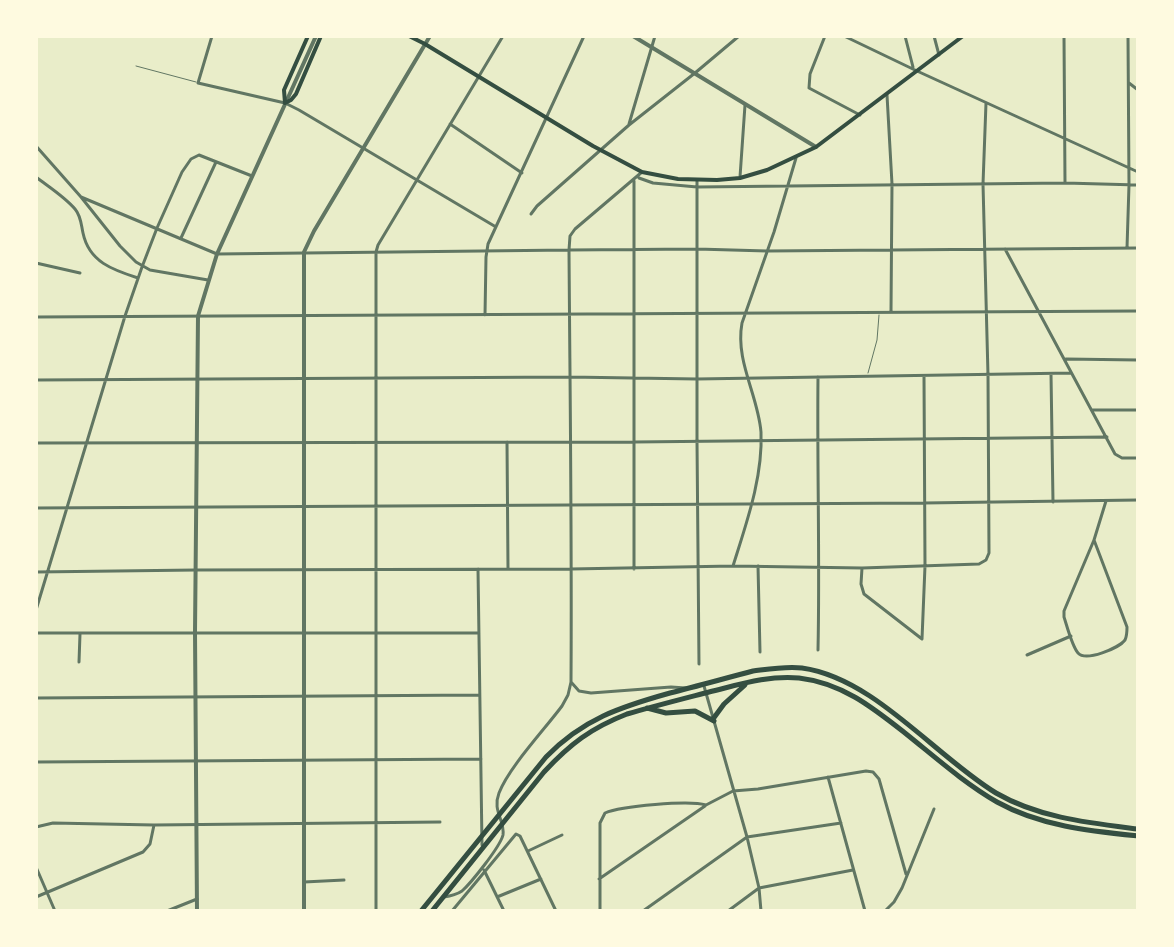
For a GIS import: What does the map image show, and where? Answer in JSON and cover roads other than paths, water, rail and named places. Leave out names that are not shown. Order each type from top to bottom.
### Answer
[{"type":"main road","points":[[308,36],[284,90],[285,103],[296,94],[318,36]]},
{"type":"main road","points":[[409,36],[642,172],[697,180],[740,178],[796,158],[860,115],[963,36]]},
{"type":"main road","points":[[421,911],[546,757],[579,728],[616,709],[753,671],[801,668],[847,682],[868,694],[999,794],[1037,811],[1082,822],[1138,829]]},
{"type":"main road","points":[[432,911],[544,772],[574,742],[611,720],[646,708],[748,682],[772,679],[797,678],[820,682],[864,701],[965,780],[1000,804],[1029,817],[1053,824],[1138,836]]},
{"type":"main road","points":[[646,708],[666,713],[695,711],[714,720],[724,704],[748,682]]},
{"type":"street","points":[[212,36],[198,83],[285,103],[496,227]]},
{"type":"street","points":[[304,911],[304,252],[430,36]]},
{"type":"street","points":[[376,911],[376,252],[503,36]]},
{"type":"street","points":[[485,315],[486,251],[584,36]]},
{"type":"street","points":[[633,36],[816,147]]},
{"type":"street","points":[[629,125],[655,36]]},
{"type":"street","points":[[531,214],[629,125],[739,36]]},
{"type":"street","points":[[825,36],[808,81],[811,90],[860,115]]},
{"type":"street","points":[[844,36],[1138,172]]},
{"type":"street","points":[[905,36],[915,70]]},
{"type":"street","points":[[934,36],[939,55]]},
{"type":"street","points":[[1064,36],[1065,183]]},
{"type":"street","points":[[1127,248],[1128,36]]},
{"type":"street","points":[[1129,83],[1138,90]]},
{"type":"street","points":[[887,95],[892,184],[891,312]]},
{"type":"street","points":[[197,911],[195,632],[198,316],[217,254],[285,103]]},
{"type":"street","points":[[36,572],[733,566],[862,568],[979,564],[986,560],[989,547],[983,184],[986,103]]},
{"type":"street","points":[[740,178],[745,105]]},
{"type":"street","points":[[450,124],[522,173]]},
{"type":"street","points":[[36,146],[120,246],[142,267],[208,280]]},
{"type":"street","points":[[36,610],[125,316],[157,228],[182,172],[191,159],[199,155],[253,177]]},
{"type":"street","points":[[733,566],[752,504],[761,441],[759,417],[746,377],[740,333],[796,158]]},
{"type":"street","points":[[180,239],[216,162]]},
{"type":"street","points":[[454,910],[501,841],[502,825],[497,801],[504,784],[568,695],[571,682],[570,236],[642,172]]},
{"type":"street","points":[[36,177],[74,208],[81,219],[88,249],[96,258],[105,266],[138,278]]},
{"type":"street","points":[[636,179],[697,187],[1138,185]]},
{"type":"street","points":[[634,569],[633,250],[636,179]]},
{"type":"street","points":[[697,180],[699,664]]},
{"type":"street","points":[[81,197],[217,254],[1138,248]]},
{"type":"street","points":[[1005,249],[1115,454],[1122,458],[1138,458]]},
{"type":"street","points":[[36,263],[80,273]]},
{"type":"street","points":[[36,317],[1138,311]]},
{"type":"street","points":[[1064,359],[1138,360]]},
{"type":"street","points":[[36,380],[697,379],[1071,373]]},
{"type":"street","points":[[1051,374],[1053,502]]},
{"type":"street","points":[[862,568],[864,594],[922,639],[925,566],[924,376]]},
{"type":"street","points":[[818,377],[818,650]]},
{"type":"street","points":[[1092,410],[1138,410]]},
{"type":"street","points":[[36,443],[1107,437]]},
{"type":"street","points":[[507,442],[508,569]]},
{"type":"street","points":[[36,508],[1138,500]]},
{"type":"street","points":[[1094,540],[1127,627],[1121,643],[1085,657],[1078,653],[1064,611],[1094,540],[1106,501]]},
{"type":"street","points":[[758,566],[760,652]]},
{"type":"street","points":[[478,569],[483,848]]},
{"type":"street","points":[[36,633],[479,633]]},
{"type":"street","points":[[79,662],[80,633]]},
{"type":"street","points":[[1027,655],[1071,636]]},
{"type":"street","points":[[571,682],[579,691],[591,693],[671,687],[687,689]]},
{"type":"street","points":[[703,684],[747,837],[761,911]]},
{"type":"street","points":[[36,698],[479,695]]},
{"type":"street","points":[[36,762],[481,759]]},
{"type":"street","points":[[599,879],[706,805],[733,791],[866,771],[873,772],[881,784],[906,874]]},
{"type":"street","points":[[828,777],[865,911]]},
{"type":"street","points":[[600,911],[600,823],[605,813],[672,803],[706,805]]},
{"type":"street","points":[[885,911],[902,888],[934,809]]},
{"type":"street","points":[[36,827],[53,823],[440,822]]},
{"type":"street","points":[[643,911],[747,837],[841,823]]},
{"type":"street","points":[[36,897],[143,852],[150,844],[154,825]]},
{"type":"street","points":[[443,898],[461,891],[518,834],[556,911]]},
{"type":"street","points":[[528,851],[562,835]]},
{"type":"street","points":[[36,867],[55,911]]},
{"type":"street","points":[[483,869],[504,911]]},
{"type":"street","points":[[728,911],[759,888],[853,870]]},
{"type":"street","points":[[497,897],[541,879]]},
{"type":"street","points":[[304,882],[344,880]]},
{"type":"street","points":[[167,911],[197,899]]},
{"type":"lane","points":[[136,66],[198,83]]},
{"type":"lane","points":[[868,376],[877,340],[879,313]]}]
